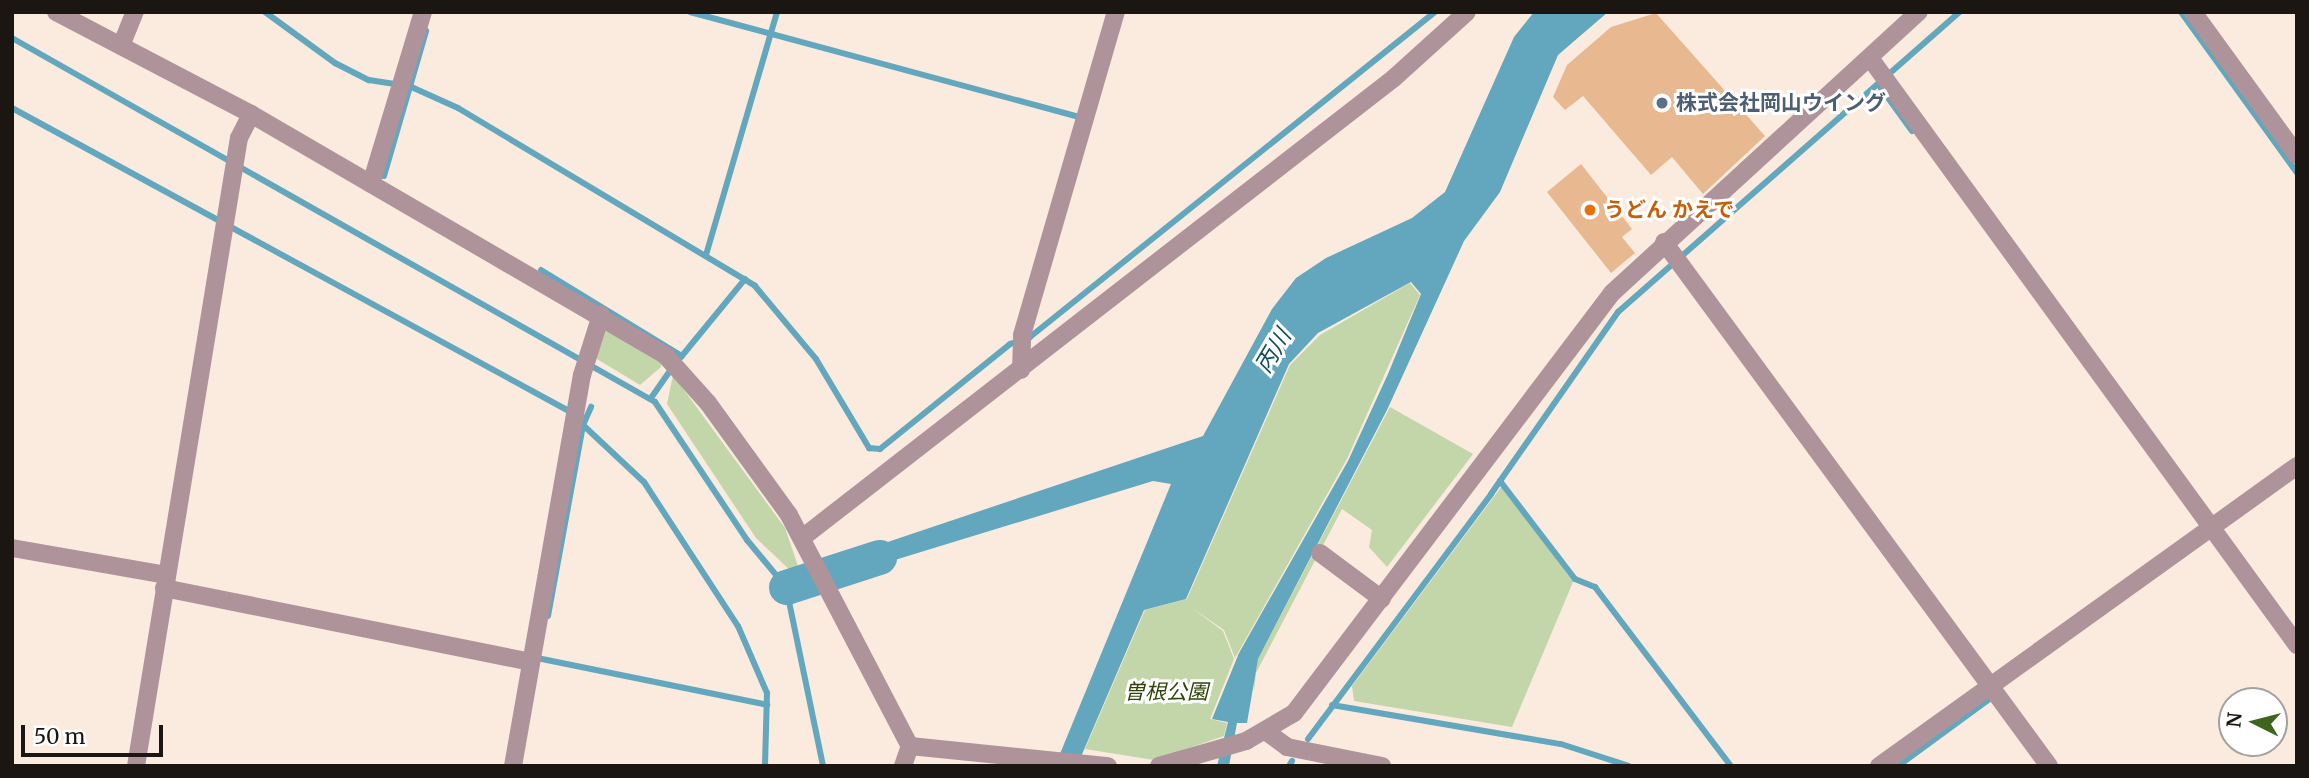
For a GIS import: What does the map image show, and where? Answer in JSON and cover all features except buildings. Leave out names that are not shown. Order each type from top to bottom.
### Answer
[{"type":"street","points":[[56,12],[251,114],[601,315],[674,364],[802,538],[826,589],[893,706],[910,746],[903,766]]},
{"type":"street","points":[[121,46],[135,12]]},
{"type":"street","points":[[371,184],[424,12]]},
{"type":"street","points":[[1021,370],[1020,341],[1116,12]]},
{"type":"street","points":[[802,538],[1394,78],[1467,12]]},
{"type":"street","points":[[1159,766],[1268,733],[1304,702],[1595,312],[1664,242],[1879,71],[1919,12]]},
{"type":"street","points":[[2193,12],[2297,155]]},
{"type":"street","points":[[1879,71],[2297,645]]},
{"type":"street","points":[[136,766],[239,138],[251,114]]},
{"type":"street","points":[[1664,242],[1990,690],[2049,766]]},
{"type":"street","points":[[513,766],[585,363],[601,315]]},
{"type":"street","points":[[1879,766],[2212,531],[2297,466]]},
{"type":"street","points":[[12,548],[167,585],[531,662]]},
{"type":"street","points":[[1320,553],[1382,599]]},
{"type":"street","points":[[1268,733],[1287,747],[1382,766]]},
{"type":"street","points":[[910,746],[973,759],[1048,757],[1088,760],[1108,766]]},
{"type":"green space","name":"曽根公園","points":[[1410,283],[1420,295],[1347,459],[1235,658],[1224,630],[1192,608],[1223,631],[1234,659],[1210,719],[1227,723],[1224,736],[1154,760],[1085,749],[1145,610],[1187,599],[1290,365],[1320,335]]},
{"type":"green space","points":[[604,326],[661,363],[661,367],[640,385],[592,356]]},
{"type":"green space","points":[[673,375],[785,528],[800,572],[791,571],[756,538],[667,404]]},
{"type":"green space","points":[[1390,407],[1473,454],[1387,567],[1369,547],[1372,530],[1342,509],[1256,673],[1254,691],[1253,673],[1258,659]]},
{"type":"green space","points":[[1502,486],[1573,582],[1512,727],[1354,701],[1352,686]]},
{"type":"water","name":"丙川","points":[[1534,12],[1608,12],[1558,55],[1500,192],[1464,241],[1387,410],[1258,659],[1247,723],[1237,723],[1229,766],[1217,766],[1228,722],[1212,719],[1239,653],[1348,461],[1388,374],[1421,294],[1411,282],[1318,333],[1289,364],[1186,599],[1144,610],[1077,766],[1055,766],[1171,484],[1153,481],[836,578],[833,565],[849,555],[1203,436],[1272,309],[1296,278],[1326,258],[1412,218],[1445,192],[1514,37]]},
{"type":"waterway","points":[[265,12],[335,63],[369,80],[395,84]]},
{"type":"waterway","points":[[690,12],[1080,117]]},
{"type":"waterway","points":[[706,255],[777,12]]},
{"type":"waterway","points":[[407,85],[458,108],[755,286],[816,359],[869,448],[880,449],[1010,344],[1030,337],[1435,12]]},
{"type":"waterway","points":[[1308,739],[1491,494],[1618,312],[1960,12]]},
{"type":"waterway","points":[[2181,12],[2297,173]]},
{"type":"waterway","points":[[384,176],[426,31]]},
{"type":"waterway","points":[[12,38],[655,402],[747,540],[786,587],[823,766]]},
{"type":"waterway","points":[[1878,84],[1912,131]]},
{"type":"waterway","points":[[12,108],[569,411]]},
{"type":"waterway","points":[[541,270],[682,356]]},
{"type":"waterway","points":[[681,357],[745,279]]},
{"type":"waterway","points":[[651,398],[674,365]]},
{"type":"waterway","points":[[548,616],[583,425],[591,407]]},
{"type":"waterway","points":[[583,425],[644,482],[738,626],[767,693],[765,766]]},
{"type":"waterway","points":[[1500,481],[1575,579],[1595,587],[1731,766]]},
{"type":"waterway","points":[[786,587],[879,557]]},
{"type":"waterway","points":[[537,658],[767,705]]},
{"type":"waterway","points":[[1898,766],[1995,695]]},
{"type":"waterway","points":[[1332,705],[1561,744],[1629,766]]},
{"type":"waterway","points":[[1289,766],[1292,761]]},
{"type":"place","name":"株式会社岡山ウイング","points":[[1662,103]]},
{"type":"place","name":"うどん かえで","points":[[1590,210]]}]
